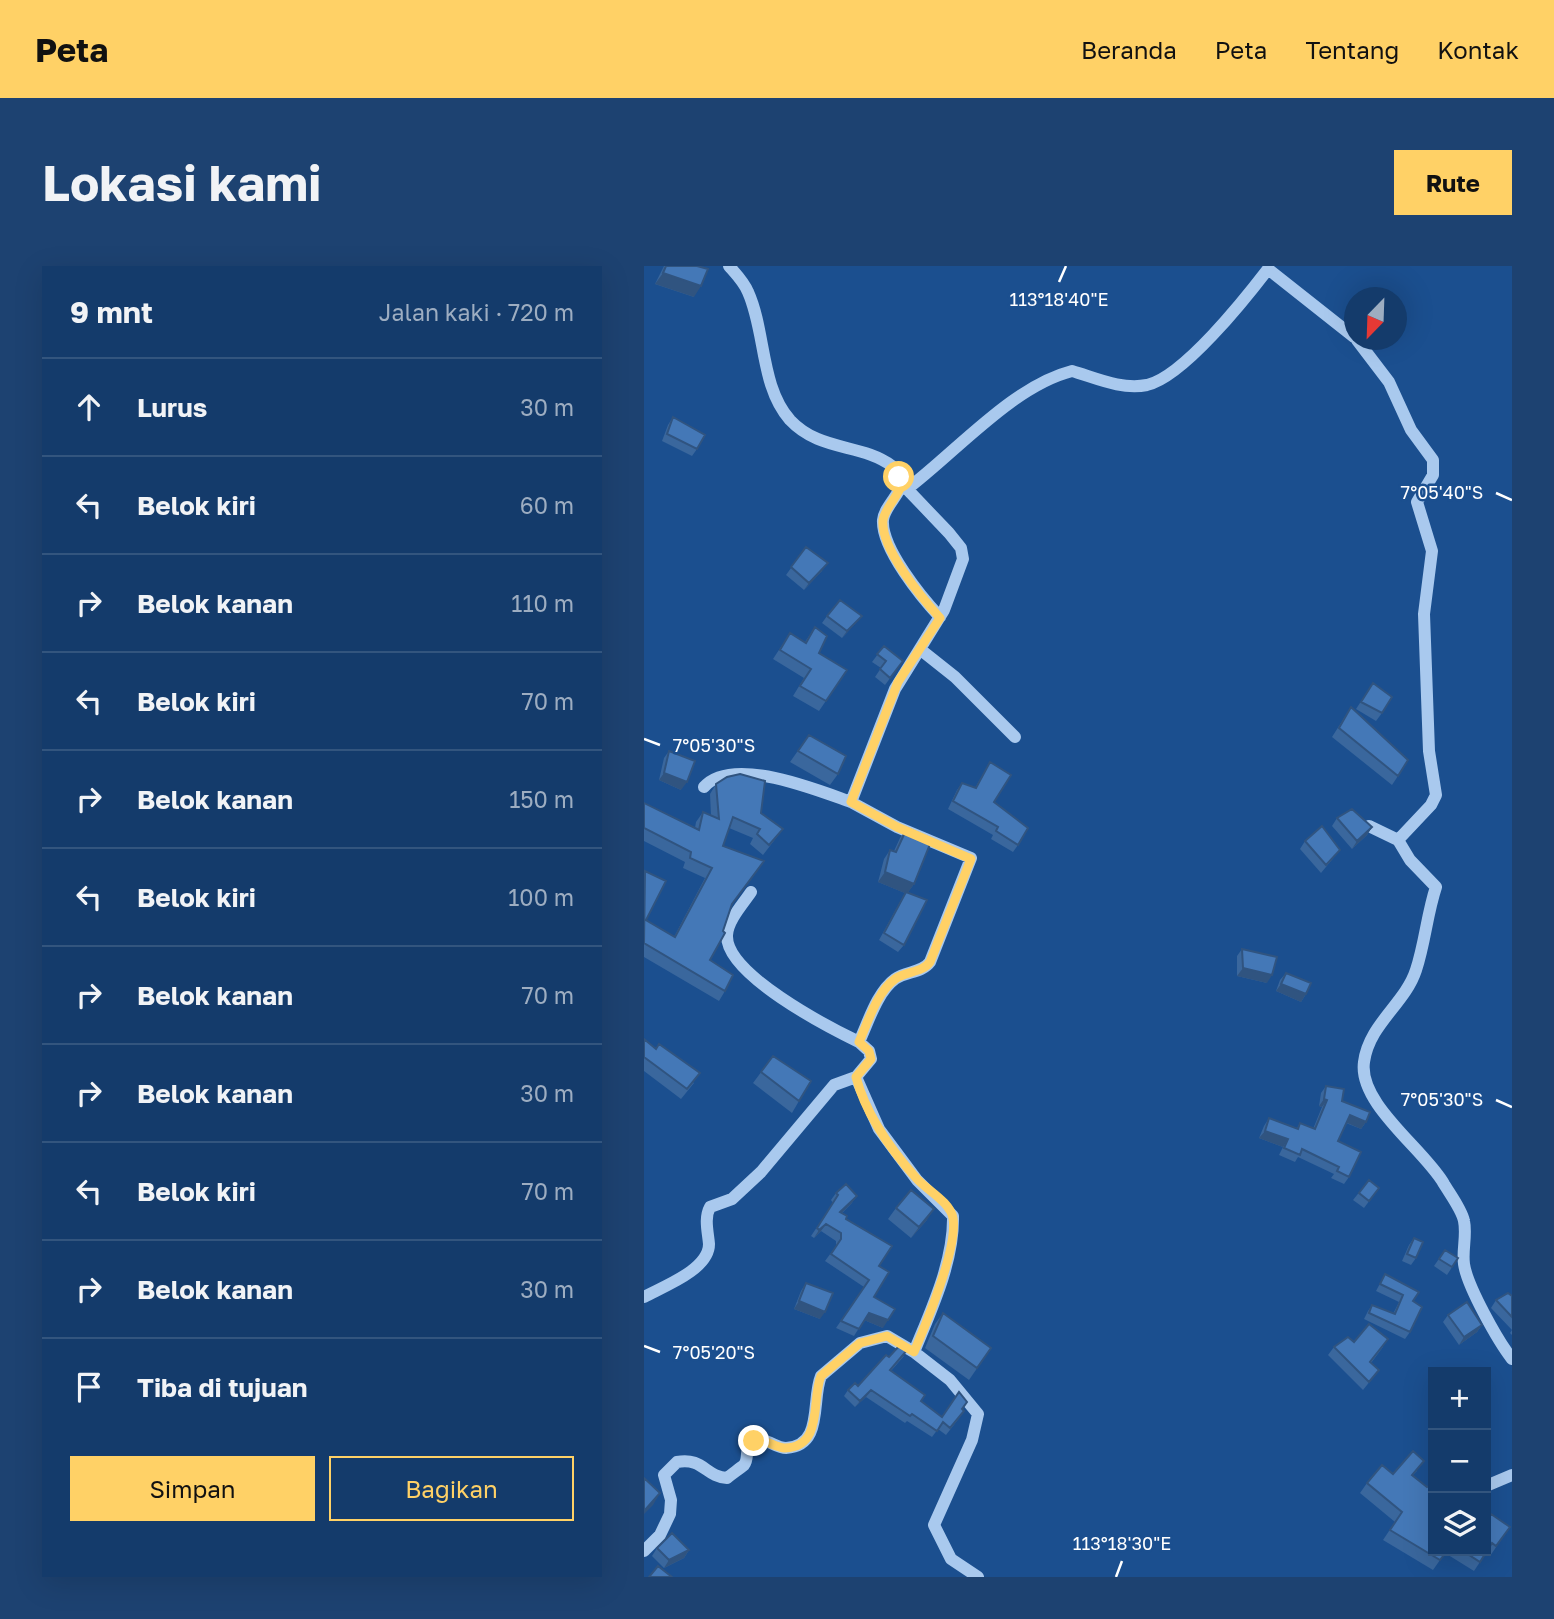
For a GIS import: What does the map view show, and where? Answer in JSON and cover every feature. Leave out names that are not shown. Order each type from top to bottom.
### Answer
[{"type":"street","points":[[729,266],[748,292],[773,391],[789,418],[805,433],[829,445],[880,459],[895,468],[905,485],[964,553],[940,618],[895,690],[851,802]]},
{"type":"street","points":[[940,618],[899,565],[884,527],[884,517],[905,485],[1020,394],[1072,371],[1101,381],[1138,386],[1167,376],[1219,329],[1269,268],[1344,328]]},
{"type":"street","points":[[1365,350],[1389,382],[1407,422],[1433,460],[1434,468],[1417,502],[1432,551],[1424,614],[1429,751],[1436,795],[1431,806],[1398,841]]},
{"type":"street","points":[[921,650],[963,685],[1015,737]]},
{"type":"street","points":[[704,787],[721,775],[776,777],[851,802],[897,827],[971,859],[930,962],[925,968],[902,975],[890,983],[859,1042]]},
{"type":"street","points":[[1368,825],[1398,841],[1410,860],[1436,887],[1416,971],[1403,996],[1386,1013],[1370,1042],[1364,1062],[1365,1082],[1400,1131],[1443,1181],[1464,1220],[1464,1265],[1500,1342],[1512,1359]]},
{"type":"street","points":[[644,1297],[678,1282],[703,1258],[708,1250],[706,1216],[710,1207],[732,1199],[761,1172],[834,1085],[856,1077],[869,1063],[871,1056],[859,1042],[791,1005],[764,986],[737,957],[729,946],[727,932],[751,892]]},
{"type":"street","points":[[856,1077],[879,1129],[917,1180],[953,1216],[953,1230],[942,1280],[914,1352]]},
{"type":"street","points":[[644,1550],[660,1535],[666,1525],[671,1500],[663,1480],[664,1475],[677,1462],[696,1461],[718,1477],[727,1478],[745,1464],[748,1446],[754,1441],[761,1440],[785,1448],[802,1442],[815,1422],[821,1376],[860,1343],[887,1336],[914,1352],[950,1380],[978,1414],[972,1440],[934,1525],[951,1559],[978,1577]]},
{"type":"street","points":[[1491,1484],[1512,1475]]},
{"type":"building","points":[[666,266],[697,266],[708,269],[701,286],[663,273]]},
{"type":"building","points":[[673,417],[705,435],[697,449],[667,434]]},
{"type":"building","points":[[806,547],[828,563],[809,583],[791,567]]},
{"type":"building","points":[[840,600],[862,616],[847,631],[827,616]]},
{"type":"building","points":[[815,627],[827,636],[819,653],[847,670],[826,701],[800,686],[811,669],[780,650],[790,633],[806,643]]},
{"type":"building","points":[[884,646],[903,661],[890,678],[880,669],[886,661],[877,654]]},
{"type":"building","points":[[1373,683],[1392,697],[1382,713],[1361,702]]},
{"type":"building","points":[[1351,707],[1408,760],[1398,776],[1339,728]]},
{"type":"building","points":[[809,735],[846,756],[838,774],[798,751]]},
{"type":"building","points":[[669,751],[695,761],[687,782],[664,773]]},
{"type":"building","points":[[990,762],[1011,775],[994,802],[1028,828],[1018,845],[996,831],[998,827],[953,801],[962,783],[976,788]]},
{"type":"building","points":[[740,774],[765,781],[761,813],[783,829],[769,845],[757,834],[760,829],[733,817],[723,846],[764,861],[732,904],[723,931],[725,933],[710,960],[733,975],[725,991],[644,943],[645,871],[666,881],[646,920],[675,937],[712,868],[690,858],[691,852],[644,828],[644,803],[699,830],[703,812],[719,819],[716,784],[727,777]]},
{"type":"building","points":[[1352,809],[1372,827],[1357,841],[1337,818]]},
{"type":"building","points":[[1322,826],[1340,850],[1326,865],[1305,841]]},
{"type":"building","points":[[907,828],[932,839],[914,884],[885,872],[890,850],[896,852]]},
{"type":"building","points":[[906,892],[927,900],[904,945],[884,933]]},
{"type":"building","points":[[1242,949],[1277,957],[1272,975],[1243,968]]},
{"type":"building","points":[[1286,973],[1311,983],[1306,994],[1281,984]]},
{"type":"building","points":[[644,1039],[656,1049],[659,1044],[700,1073],[687,1089],[644,1057]]},
{"type":"building","points":[[773,1056],[811,1081],[799,1101],[761,1072]]},
{"type":"building","points":[[1326,1086],[1344,1089],[1342,1101],[1370,1112],[1366,1122],[1350,1115],[1338,1141],[1361,1152],[1349,1177],[1337,1171],[1339,1167],[1302,1149],[1300,1155],[1284,1148],[1288,1139],[1265,1131],[1269,1118],[1298,1129],[1300,1123],[1315,1129],[1327,1100],[1324,1099]]},
{"type":"building","points":[[1369,1180],[1379,1188],[1369,1201],[1359,1193]]},
{"type":"building","points":[[846,1184],[857,1196],[840,1212],[847,1216],[846,1219],[892,1246],[879,1266],[889,1272],[874,1297],[895,1309],[888,1320],[869,1313],[859,1329],[841,1321],[869,1280],[831,1254],[841,1239],[841,1233],[826,1224],[819,1230],[817,1228],[838,1195],[836,1193]]},
{"type":"building","points":[[911,1190],[934,1209],[919,1227],[896,1208]]},
{"type":"building","points":[[1414,1238],[1423,1242],[1416,1258],[1407,1254]]},
{"type":"building","points":[[1445,1250],[1458,1258],[1452,1267],[1439,1259]]},
{"type":"building","points":[[1385,1274],[1419,1292],[1413,1301],[1422,1307],[1410,1332],[1369,1313],[1372,1305],[1395,1314],[1403,1295],[1380,1284]]},
{"type":"building","points":[[806,1283],[833,1293],[825,1312],[799,1301]]},
{"type":"building","points":[[1508,1293],[1512,1296],[1512,1317],[1496,1300]]},
{"type":"building","points":[[1467,1302],[1482,1325],[1464,1337],[1448,1315]]},
{"type":"building","points":[[943,1313],[991,1348],[977,1368],[933,1336]]},
{"type":"building","points":[[1369,1324],[1388,1339],[1370,1362],[1379,1370],[1369,1382],[1334,1347],[1348,1337],[1354,1342]]},
{"type":"building","points":[[900,1345],[908,1349],[890,1370],[925,1395],[921,1401],[942,1417],[959,1392],[967,1402],[962,1409],[964,1411],[950,1428],[943,1422],[937,1431],[871,1390],[860,1401],[848,1390],[855,1383],[858,1386],[886,1355],[889,1357]]},
{"type":"building","points":[[1413,1451],[1424,1461],[1412,1475],[1428,1486],[1428,1553],[1390,1530],[1402,1512],[1367,1483],[1382,1465],[1393,1474]]},
{"type":"building","points":[[644,1478],[660,1493],[644,1511]]},
{"type":"building","points":[[1491,1514],[1510,1527],[1496,1546],[1492,1543]]},
{"type":"building","points":[[672,1533],[689,1550],[669,1560],[657,1548]]},
{"type":"building","points":[[1471,1556],[1484,1556],[1480,1562]]},
{"type":"building","points":[[658,1566],[672,1577],[649,1577]]},
{"type":"route","points":[[754,1441],[761,1440],[785,1448],[802,1442],[815,1422],[818,1384],[822,1374],[860,1343],[883,1335],[914,1352],[935,1302],[953,1230],[953,1216],[949,1210],[917,1180],[879,1129],[869,1112],[856,1077],[871,1059],[869,1051],[859,1042],[875,1007],[895,979],[928,966],[947,927],[971,859],[897,827],[851,802],[872,756],[879,727],[898,682],[907,673],[940,618],[899,565],[884,527],[884,517],[900,493],[903,482],[899,477]]}]
